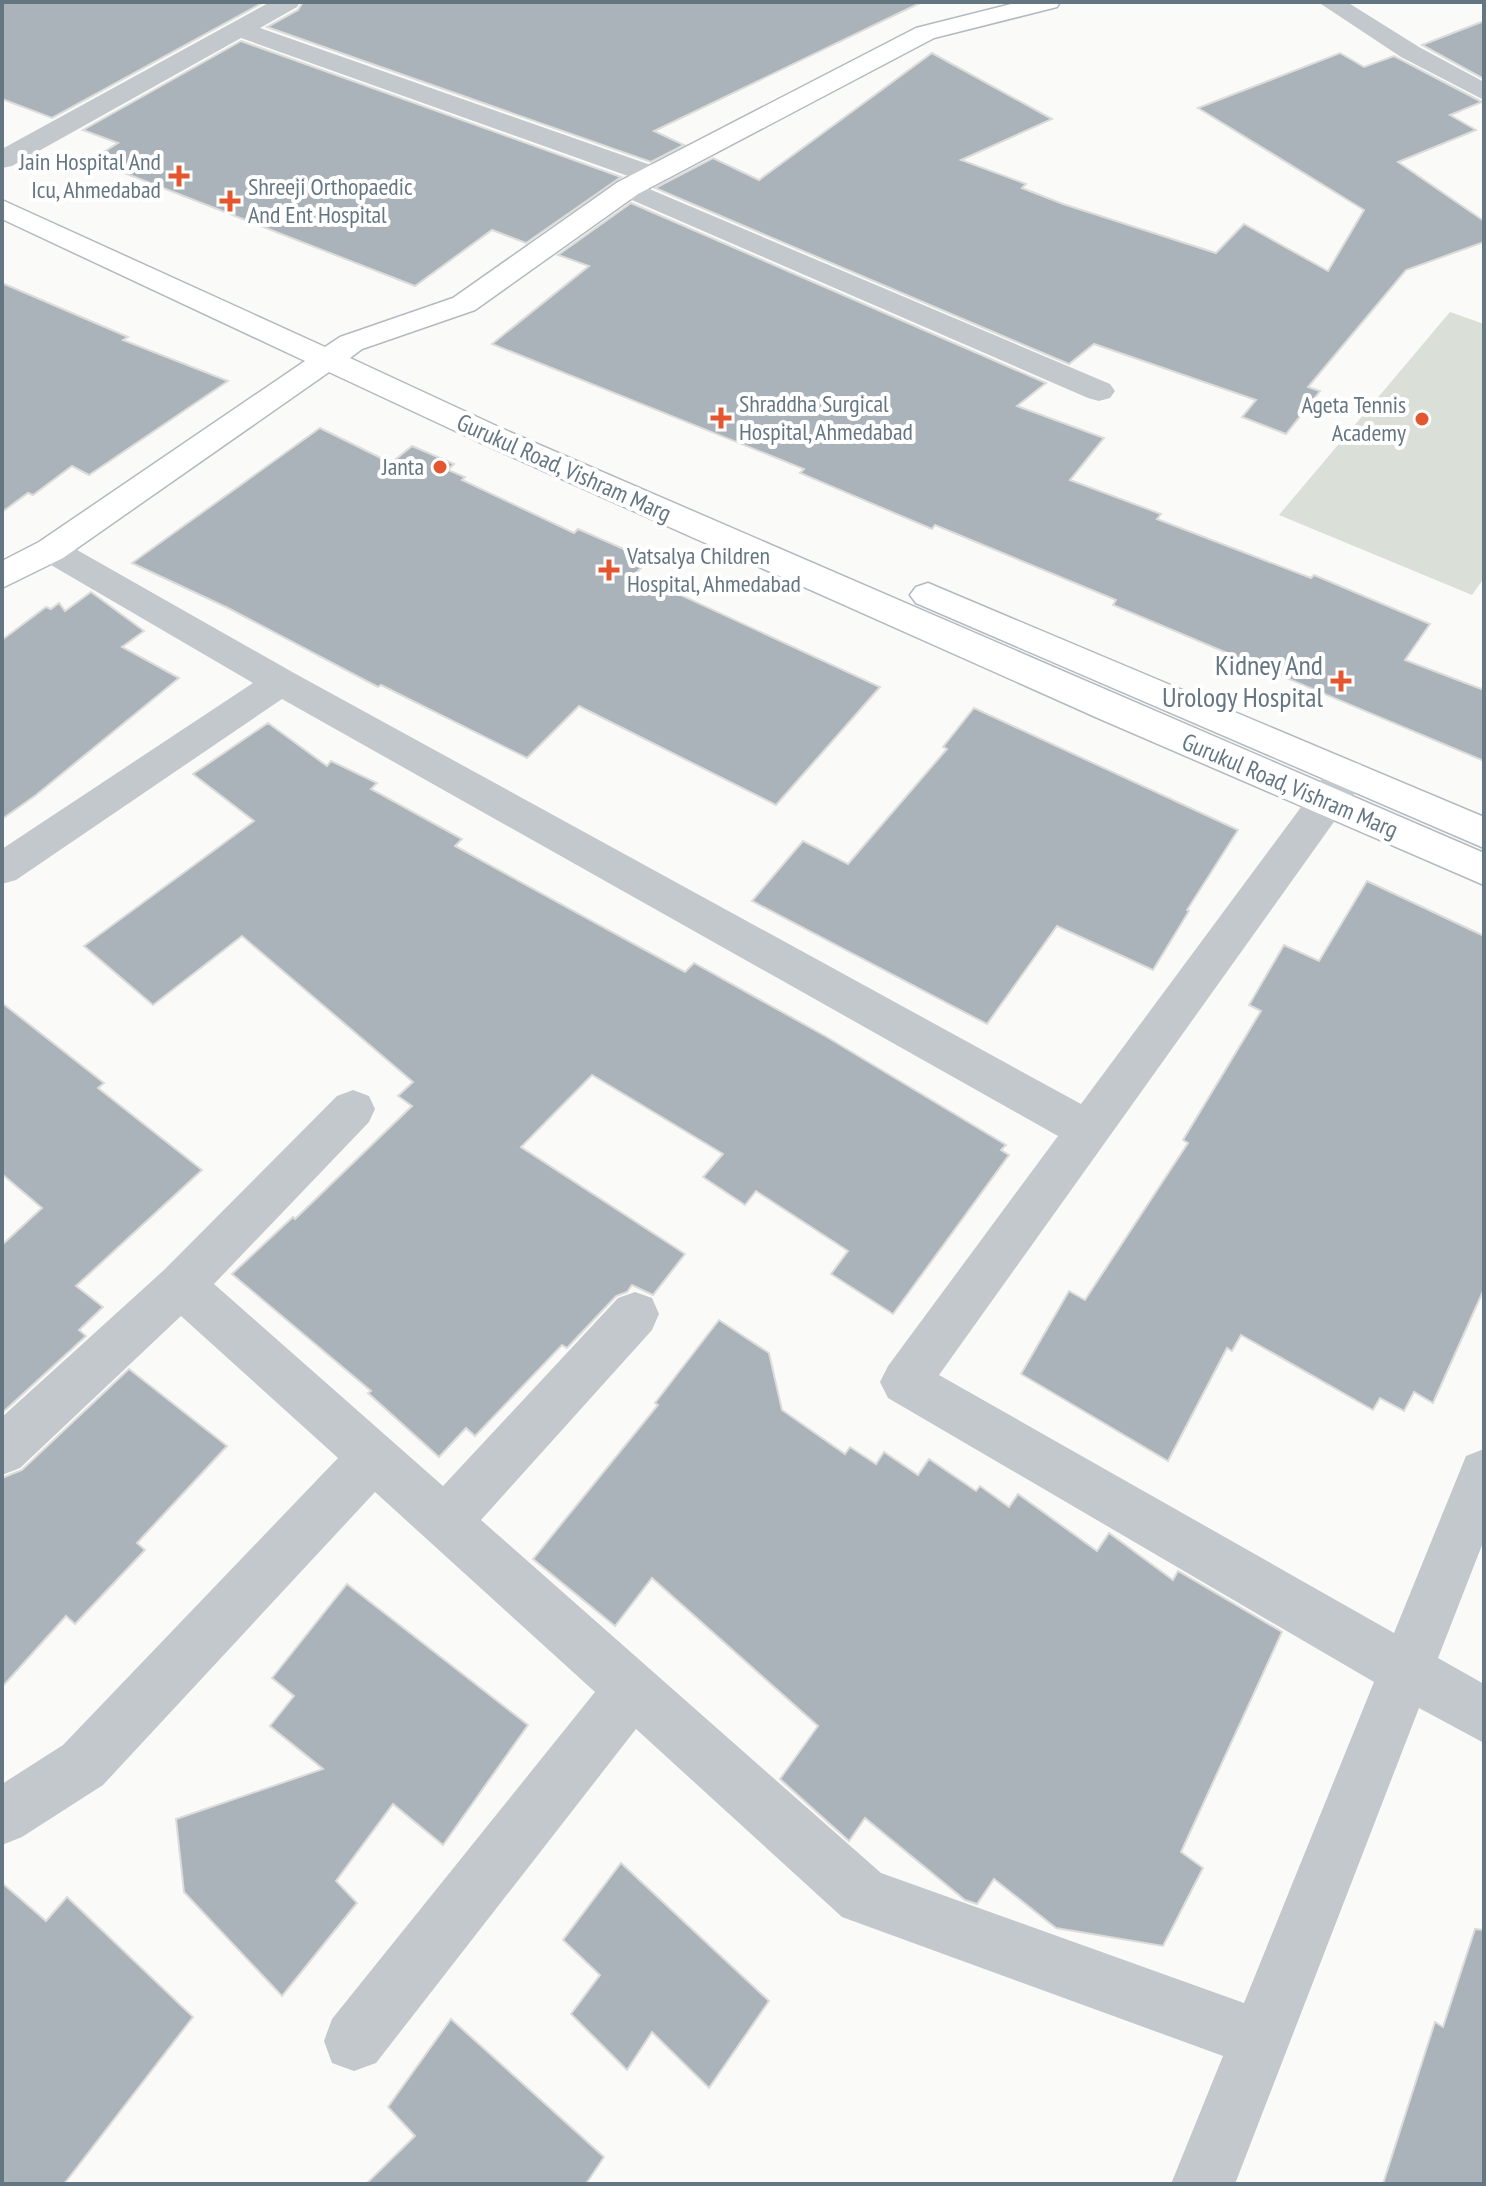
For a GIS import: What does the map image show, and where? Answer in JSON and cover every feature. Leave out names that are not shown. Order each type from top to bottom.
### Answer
[{"type":"street","points":[[2,160],[288,2]]},
{"type":"street","points":[[2,576],[51,550],[339,352],[464,304],[640,182],[925,33],[1048,2]]},
{"type":"street","points":[[1330,2],[1410,52],[1484,92]]},
{"type":"street","points":[[240,29],[640,182],[1099,391]]},
{"type":"street","name":"Gurukul Road, Vishram Marg","points":[[2,180],[318,331],[339,352]]},
{"type":"street","name":"Gurukul Road, Vishram Marg","points":[[2,208],[339,352],[1099,704],[1338,788],[1484,833]]},
{"type":"street","points":[[51,550],[281,682],[1088,1130]]},
{"type":"street","points":[[2,869],[281,682]]},
{"type":"street","points":[[1338,788],[905,1382],[1408,1668],[1484,1715]]},
{"type":"street","name":"Gurukul Road, Vishram Marg","points":[[1338,788],[1484,870]]},
{"type":"street","points":[[2,1451],[181,1285],[353,1109]]},
{"type":"street","points":[[181,1285],[863,1896],[1260,2039]]},
{"type":"street","points":[[445,1522],[635,1314]]},
{"type":"street","points":[[2,1817],[83,1765],[373,1457]]},
{"type":"street","points":[[1203,2184],[1484,1474]]},
{"type":"street","points":[[354,2041],[632,1689]]},
{"type":"shaded area","name":"Ageta Tennis Academy","points":[[1450,312],[1484,324],[1484,578],[1472,595],[1279,515]]},
{"type":"building","points":[[2,2],[264,2],[52,118],[2,99]]},
{"type":"building","points":[[303,2],[922,2],[654,131],[684,145],[651,162],[267,27],[298,10]]},
{"type":"building","points":[[1484,21],[1484,79],[1422,45]]},
{"type":"building","points":[[241,41],[621,177],[526,243],[492,230],[415,286],[91,160],[118,143],[83,130]]},
{"type":"building","points":[[932,53],[1052,119],[961,160],[1026,184],[1022,188],[1063,204],[1216,253],[1244,224],[1328,271],[1364,210],[1198,108],[1340,53],[1364,67],[1394,56],[1482,102],[1450,115],[1476,130],[1398,162],[1484,221],[1484,242],[1406,270],[1308,387],[1320,391],[1286,434],[1242,417],[1256,400],[1094,344],[1069,364],[655,188],[713,158],[759,180]]},
{"type":"building","points":[[631,203],[1046,383],[1017,406],[1104,438],[1070,480],[1161,514],[1157,519],[1311,578],[1314,575],[1430,624],[1405,660],[1484,690],[1484,761],[1113,605],[1116,600],[935,525],[932,529],[800,473],[804,469],[492,344],[589,266],[558,255]]},
{"type":"building","points":[[2,283],[128,337],[123,340],[228,381],[89,475],[72,466],[33,495],[28,493],[2,512]]},
{"type":"building","points":[[320,428],[391,463],[412,446],[454,464],[448,470],[465,477],[462,480],[574,533],[578,529],[649,560],[635,574],[880,687],[776,805],[579,706],[527,758],[132,563]]},
{"type":"building","points":[[91,592],[144,631],[122,647],[179,678],[36,795],[2,819],[2,640],[46,607],[51,609],[59,603],[65,611]]},
{"type":"building","points":[[974,708],[1238,830],[1153,970],[1057,926],[987,1024],[752,901],[803,841],[848,864],[947,749],[943,747]]},
{"type":"building","points":[[268,723],[327,766],[331,761],[377,783],[371,789],[462,839],[455,846],[685,972],[694,963],[825,1036],[1006,1145],[1001,1150],[1009,1155],[893,1314],[831,1274],[848,1251],[756,1191],[745,1205],[703,1177],[723,1154],[592,1075],[521,1147],[685,1254],[653,1295],[632,1285],[627,1292],[616,1296],[567,1348],[562,1345],[475,1436],[466,1428],[439,1457],[368,1393],[371,1391],[232,1274],[293,1217],[295,1219],[412,1106],[398,1096],[413,1082],[242,936],[153,1005],[84,946],[254,821],[193,774]]},
{"type":"building","points":[[1367,881],[1484,936],[1484,1289],[1433,1403],[1414,1392],[1404,1411],[1380,1398],[1373,1410],[1241,1335],[1232,1351],[1227,1348],[1168,1461],[1021,1374],[1069,1291],[1085,1300],[1188,1143],[1183,1140],[1261,1011],[1249,1005],[1284,945],[1319,961]]},
{"type":"building","points":[[2,1003],[104,1083],[98,1088],[202,1170],[76,1286],[103,1307],[79,1330],[86,1336],[2,1413],[2,1245],[42,1208],[2,1174]]},
{"type":"building","points":[[719,1320],[769,1353],[782,1410],[845,1454],[850,1447],[876,1464],[884,1452],[918,1475],[929,1459],[976,1491],[980,1486],[1009,1507],[1018,1494],[1097,1551],[1109,1533],[1173,1580],[1178,1571],[1282,1632],[1181,1852],[1203,1868],[1163,1946],[1056,1928],[994,1879],[977,1904],[965,1900],[865,1818],[849,1841],[780,1779],[818,1726],[652,1578],[615,1626],[533,1559],[658,1405],[655,1403]]},
{"type":"building","points":[[129,1369],[227,1446],[137,1543],[145,1550],[75,1624],[66,1616],[2,1687],[2,1478],[22,1470]]},
{"type":"building","points":[[347,1584],[528,1725],[443,1845],[393,1804],[336,1881],[357,1903],[282,1996],[184,1892],[176,1819],[323,1769],[270,1726],[294,1696],[272,1678]]},
{"type":"building","points":[[621,1863],[769,2001],[709,2088],[652,2032],[627,2070],[571,2014],[600,1975],[563,1940]]},
{"type":"building","points":[[2,1883],[46,1921],[67,1897],[193,2017],[64,2184],[2,2184]]},
{"type":"building","points":[[1475,1929],[1484,1930],[1484,2184],[1383,2184],[1435,2022],[1443,2027]]},
{"type":"building","points":[[451,2019],[604,2157],[586,2184],[366,2184],[415,2136],[388,2107]]},
{"type":"place","name":"Jain Hospital And Icu, Ahmedabad","points":[[179,176]]},
{"type":"place","name":"Shreeji Orthopaedic And Ent Hospital","points":[[230,201]]},
{"type":"place","name":"Shraddha Surgical Hospital, Ahmedabad","points":[[721,418]]},
{"type":"place","name":"Ageta Tennis Academy","points":[[1422,419]]},
{"type":"place","name":"Janta","points":[[440,467]]},
{"type":"place","name":"Vatsalya Children Hospital, Ahmedabad","points":[[609,570]]},
{"type":"place","name":"Kidney And Urology Hospital","points":[[1341,681]]}]
